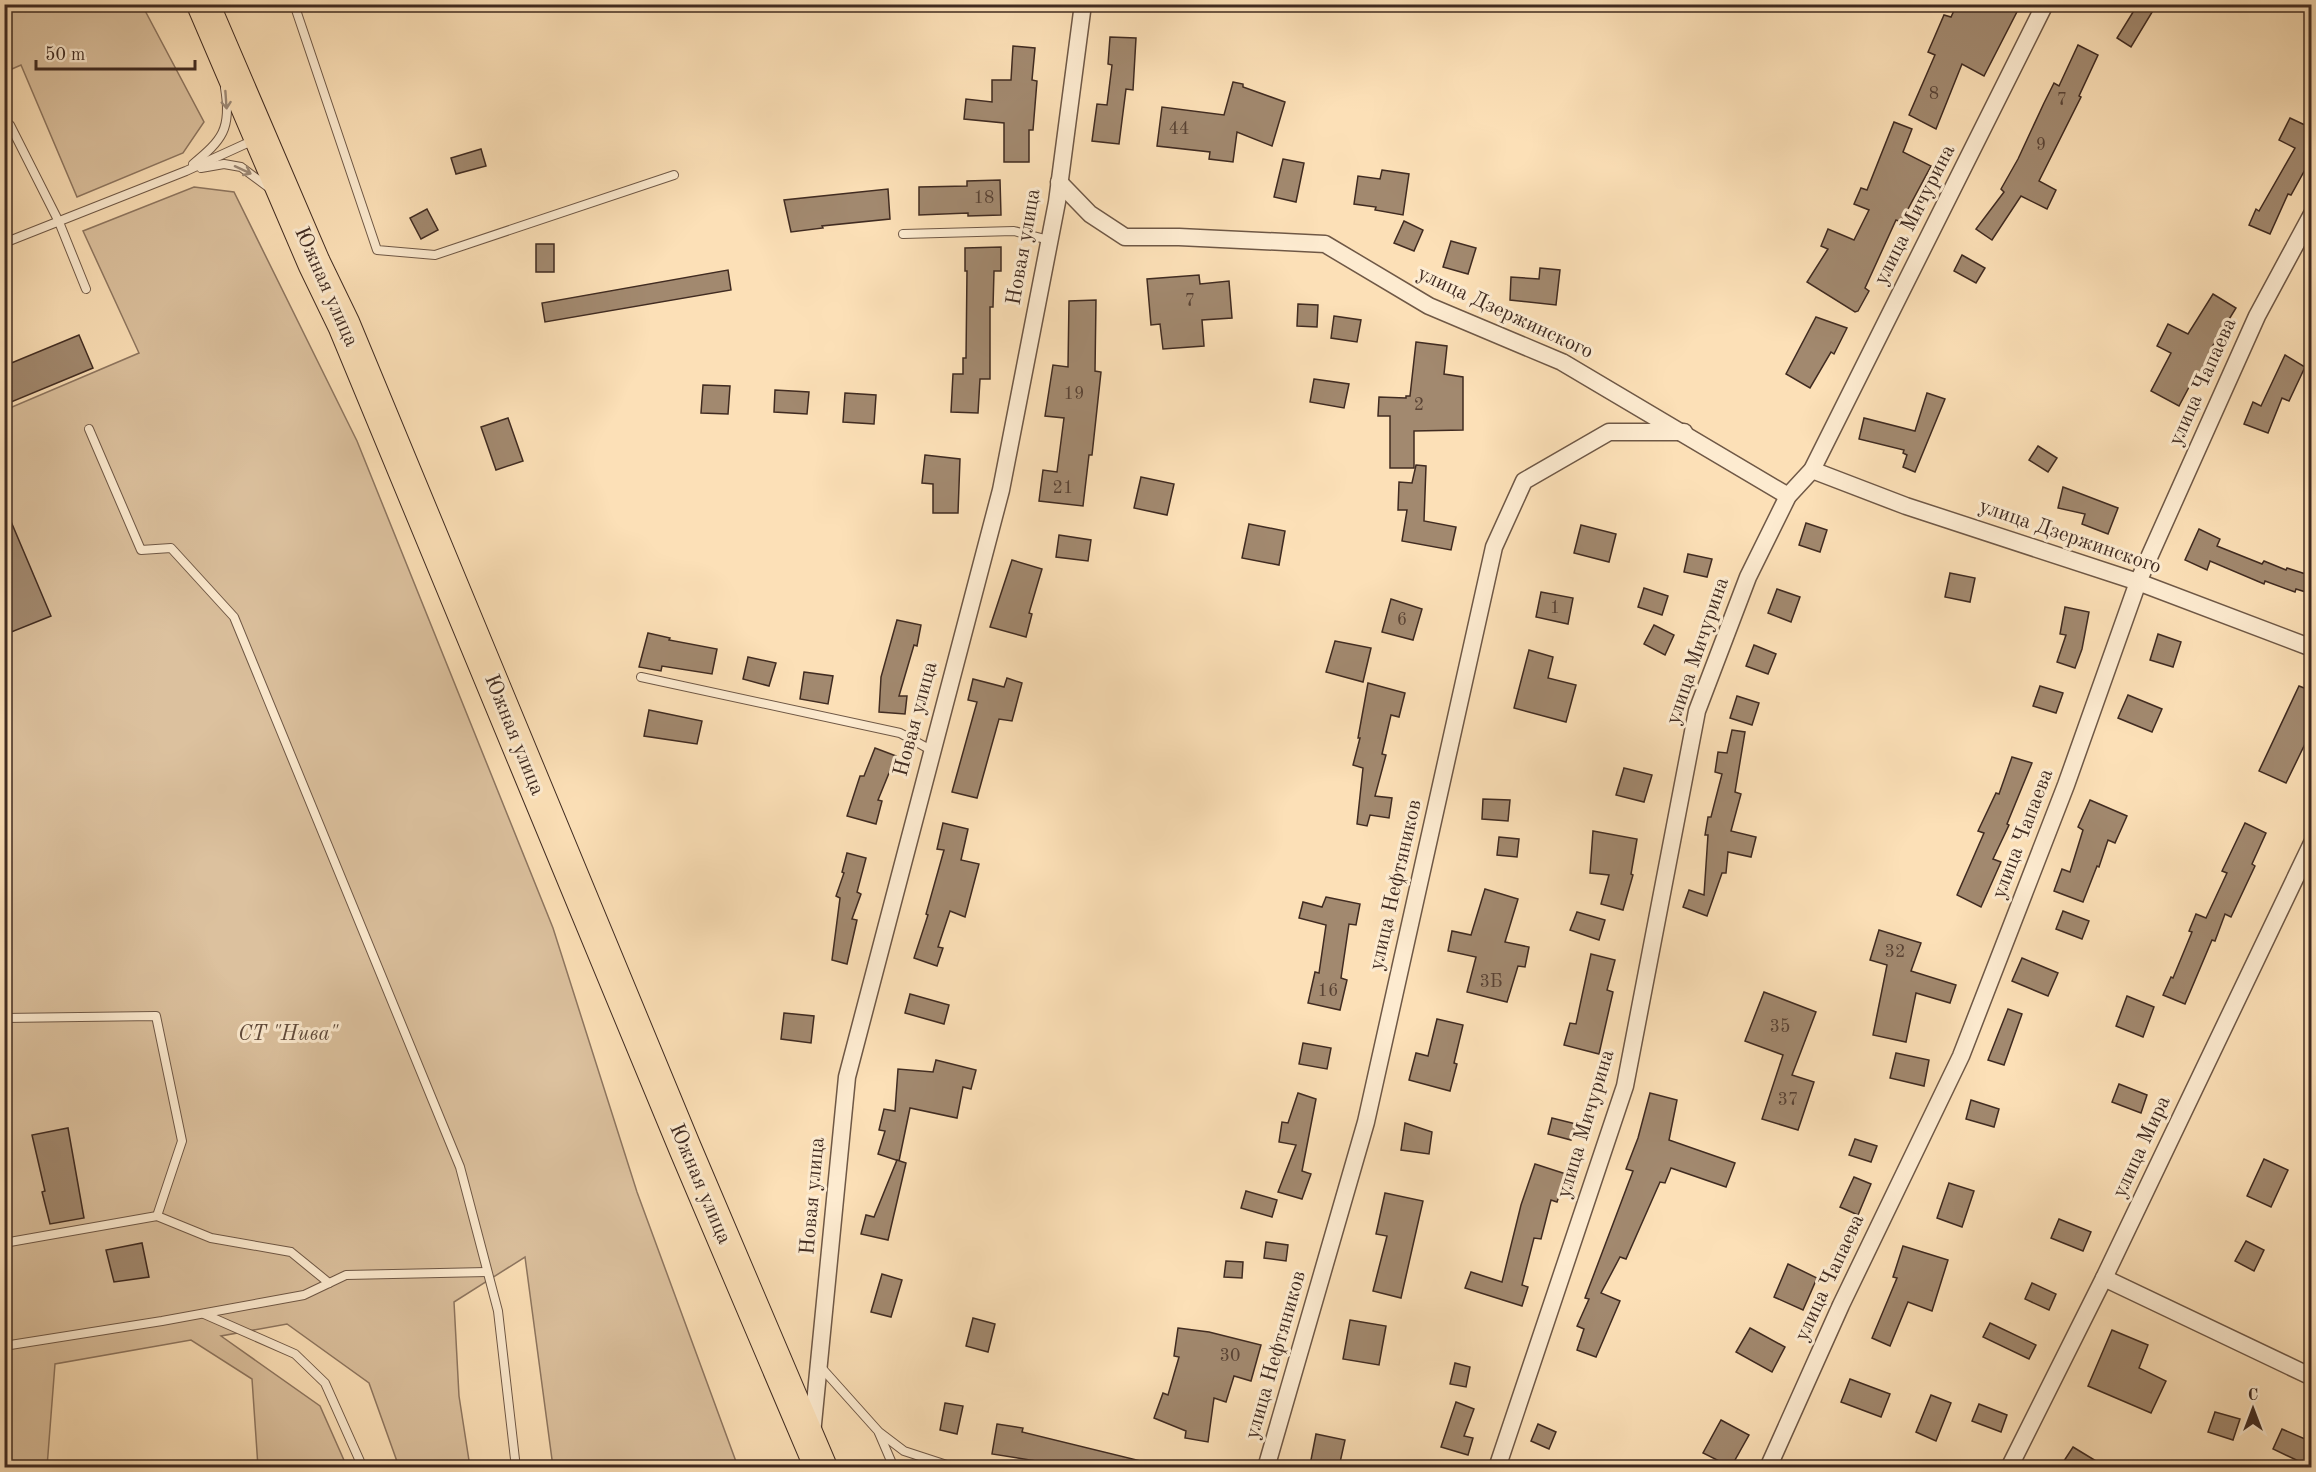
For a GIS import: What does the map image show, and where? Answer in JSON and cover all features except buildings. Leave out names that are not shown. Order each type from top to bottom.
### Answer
[{"type":"highway","name":"Южная улица","points":[[203,4],[259,138],[344,325],[680,1137],[816,1457]]},
{"type":"street","name":"Новая улица","points":[[816,1457],[819,1364],[847,1077],[1001,490],[1059,182],[1083,4]]},
{"type":"street","name":"улица Мичурина","points":[[1497,1467],[1624,1086],[1697,711],[1748,578],[1788,496],[1812,470],[2045,4]]},
{"type":"street","name":"улица Дзержинского","points":[[1059,182],[1090,214],[1125,237],[1179,237],[1325,244],[1429,306],[1562,362],[1684,432],[1788,496]]},
{"type":"street","name":"улица Чапаева","points":[[1768,1467],[1841,1305],[1961,1056],[2066,785],[2138,582],[2257,316],[2312,214]]},
{"type":"street","name":"улица Нефтяников","points":[[1266,1467],[1366,1122],[1494,547],[1524,481],[1609,432],[1684,432]]},
{"type":"street","name":"улица Дзержинского","points":[[1812,470],[1906,506],[2138,582],[2312,648]]},
{"type":"street","name":"улица Мира","points":[[2009,1467],[2104,1278],[2312,843]]},
{"type":"street","points":[[2104,1278],[2312,1377]]},
{"type":"lane","points":[[196,4],[211,47]]},
{"type":"lane","points":[[294,4],[377,250],[435,255],[674,175]]},
{"type":"lane","points":[[186,171],[218,143],[227,117],[226,90],[222,80]]},
{"type":"lane","points":[[10,125],[59,222],[86,289]]},
{"type":"lane","points":[[4,243],[186,171],[259,138]]},
{"type":"lane","points":[[186,171],[224,164],[241,167],[267,184],[272,194]]},
{"type":"lane","points":[[278,204],[344,325]]},
{"type":"lane","points":[[903,234],[1014,231],[1049,240]]},
{"type":"lane","points":[[89,429],[141,550],[171,548],[234,617],[460,1167],[498,1311],[516,1467]]},
{"type":"lane","points":[[641,677],[900,733],[931,750]]},
{"type":"lane","points":[[4,1018],[156,1016],[183,1141],[157,1216]]},
{"type":"lane","points":[[4,1243],[157,1216],[211,1238],[291,1252],[329,1283]]},
{"type":"lane","points":[[4,1346],[304,1295],[346,1275],[487,1272]]},
{"type":"lane","points":[[203,1313],[295,1354],[325,1383],[363,1467]]},
{"type":"lane","points":[[819,1364],[879,1432],[904,1451],[956,1467]]},
{"type":"lane","points":[[879,1432],[894,1467]]},
{"type":"green space","points":[[5,4],[142,5],[204,122],[183,153],[77,197],[21,65],[5,72]]},
{"type":"green space","name":"СТ \"Нива\"","points":[[194,187],[234,192],[357,441],[553,928],[637,1192],[738,1467],[553,1467],[525,1257],[454,1302],[459,1396],[470,1467],[399,1467],[369,1383],[287,1324],[221,1336],[320,1406],[347,1467],[258,1467],[252,1379],[191,1340],[55,1364],[47,1467],[5,1468],[5,410],[139,353],[83,231]]}]
